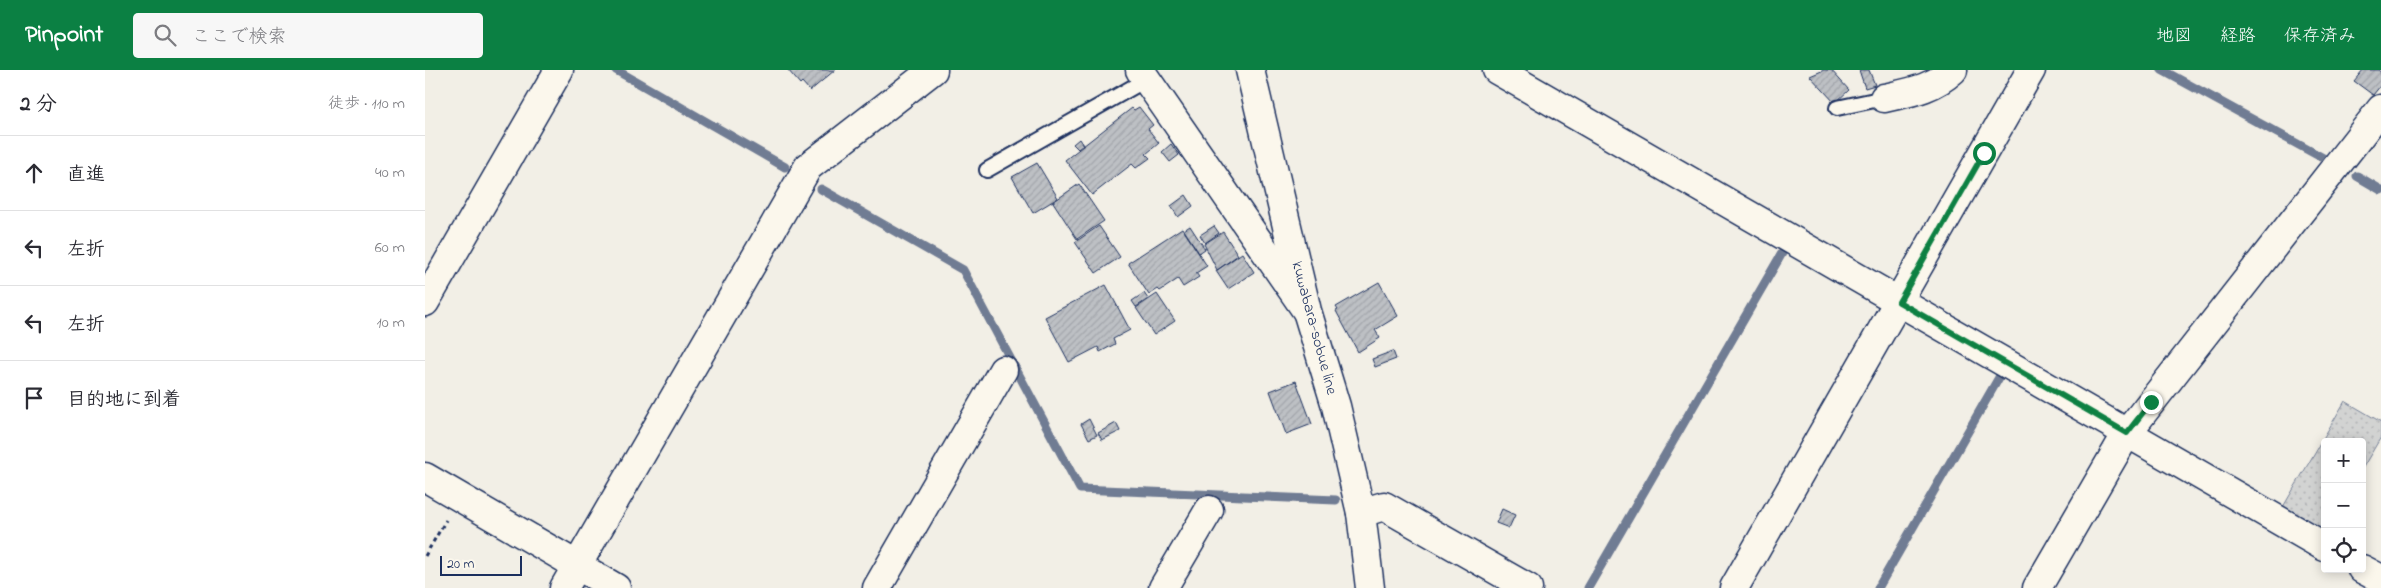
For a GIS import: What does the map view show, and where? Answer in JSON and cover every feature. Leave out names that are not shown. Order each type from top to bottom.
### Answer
[{"type":"street","points":[[425,302],[559,70]]},
{"type":"street","points":[[570,577],[808,167],[933,70]]},
{"type":"street","name":"kuwabara-sobue line","points":[[1250,70],[1307,311],[1336,406],[1361,513],[1370,588]]},
{"type":"street","points":[[1497,70],[2321,545]]},
{"type":"street","points":[[1884,98],[1919,90],[1939,82],[1953,70]]},
{"type":"street","points":[[1734,588],[2031,70]]},
{"type":"street","points":[[1143,75],[1307,311]]},
{"type":"street","points":[[2037,588],[2127,433],[2381,109]]},
{"type":"street","points":[[877,588],[1003,370]]},
{"type":"street","points":[[425,478],[459,497],[570,577],[616,588]]},
{"type":"street","points":[[1361,513],[1384,506],[1528,588]]},
{"type":"street","points":[[1163,588],[1209,510]]},
{"type":"street","points":[[2366,570],[2381,579]]},
{"type":"lane","points":[[987,170],[1143,75]]},
{"type":"lane","points":[[1837,108],[1884,98]]},
{"type":"path","points":[[425,556],[459,497]]},
{"type":"shaded area","points":[[2345,401],[2381,422],[2381,437],[2366,462],[2366,438],[2323,438]]},
{"type":"shaded area","points":[[2321,442],[2321,530],[2283,507]]},
{"type":"building","points":[[788,70],[835,70],[810,91],[802,82],[800,84]]},
{"type":"building","points":[[1824,70],[1831,70],[1849,90],[1835,103],[1810,76]]},
{"type":"building","points":[[1859,70],[1869,70],[1875,85],[1865,88]]},
{"type":"building","points":[[2363,70],[2378,70],[2381,72],[2381,85],[2373,95],[2354,81]]},
{"type":"building","points":[[1139,107],[1153,125],[1148,129],[1159,143],[1146,154],[1150,158],[1136,168],[1132,164],[1092,195],[1065,160],[1132,108],[1134,110]]},
{"type":"building","points":[[1079,139],[1083,145],[1078,149],[1073,144]]},
{"type":"building","points":[[1171,144],[1179,155],[1170,162],[1162,152]]},
{"type":"building","points":[[1037,163],[1058,198],[1033,213],[1012,177]]},
{"type":"building","points":[[1079,184],[1104,221],[1077,239],[1053,202]]},
{"type":"building","points":[[1186,195],[1193,206],[1178,217],[1171,206]]},
{"type":"building","points":[[1099,226],[1120,257],[1096,273],[1075,242]]},
{"type":"building","points":[[1190,226],[1205,249],[1199,253],[1184,230]]},
{"type":"building","points":[[1214,226],[1219,233],[1205,243],[1200,235]]},
{"type":"building","points":[[1182,228],[1207,266],[1196,273],[1199,277],[1183,287],[1178,279],[1160,291],[1158,289],[1149,295],[1128,263]]},
{"type":"building","points":[[1223,232],[1238,255],[1217,270],[1204,244]]},
{"type":"building","points":[[1242,253],[1254,272],[1228,289],[1216,271]]},
{"type":"building","points":[[1379,282],[1398,316],[1375,330],[1380,338],[1358,352],[1336,311],[1338,310],[1336,307]]},
{"type":"building","points":[[1106,285],[1130,330],[1113,339],[1115,344],[1100,352],[1098,347],[1069,362],[1045,317]]},
{"type":"building","points":[[1144,293],[1148,299],[1136,307],[1132,301]]},
{"type":"building","points":[[1157,294],[1175,321],[1154,335],[1136,308]]},
{"type":"building","points":[[1393,351],[1396,359],[1375,367],[1372,359]]},
{"type":"building","points":[[1296,381],[1312,424],[1286,434],[1270,391]]},
{"type":"building","points":[[1089,419],[1097,435],[1089,439],[1081,424]]},
{"type":"building","points":[[1116,423],[1120,431],[1102,440],[1098,433]]},
{"type":"building","points":[[1502,509],[1515,515],[1509,528],[1496,523]]},
{"type":"waterway","points":[[616,70],[785,167]]},
{"type":"waterway","points":[[2162,70],[2323,158]]},
{"type":"waterway","points":[[2357,176],[2381,190]]},
{"type":"waterway","points":[[821,189],[963,270],[1080,489],[1336,500]]},
{"type":"waterway","points":[[1588,588],[1785,248]]},
{"type":"waterway","points":[[1878,588],[2001,374]]},
{"type":"route","points":[[1984,153],[1899,302],[2127,433],[2151,402]]}]
